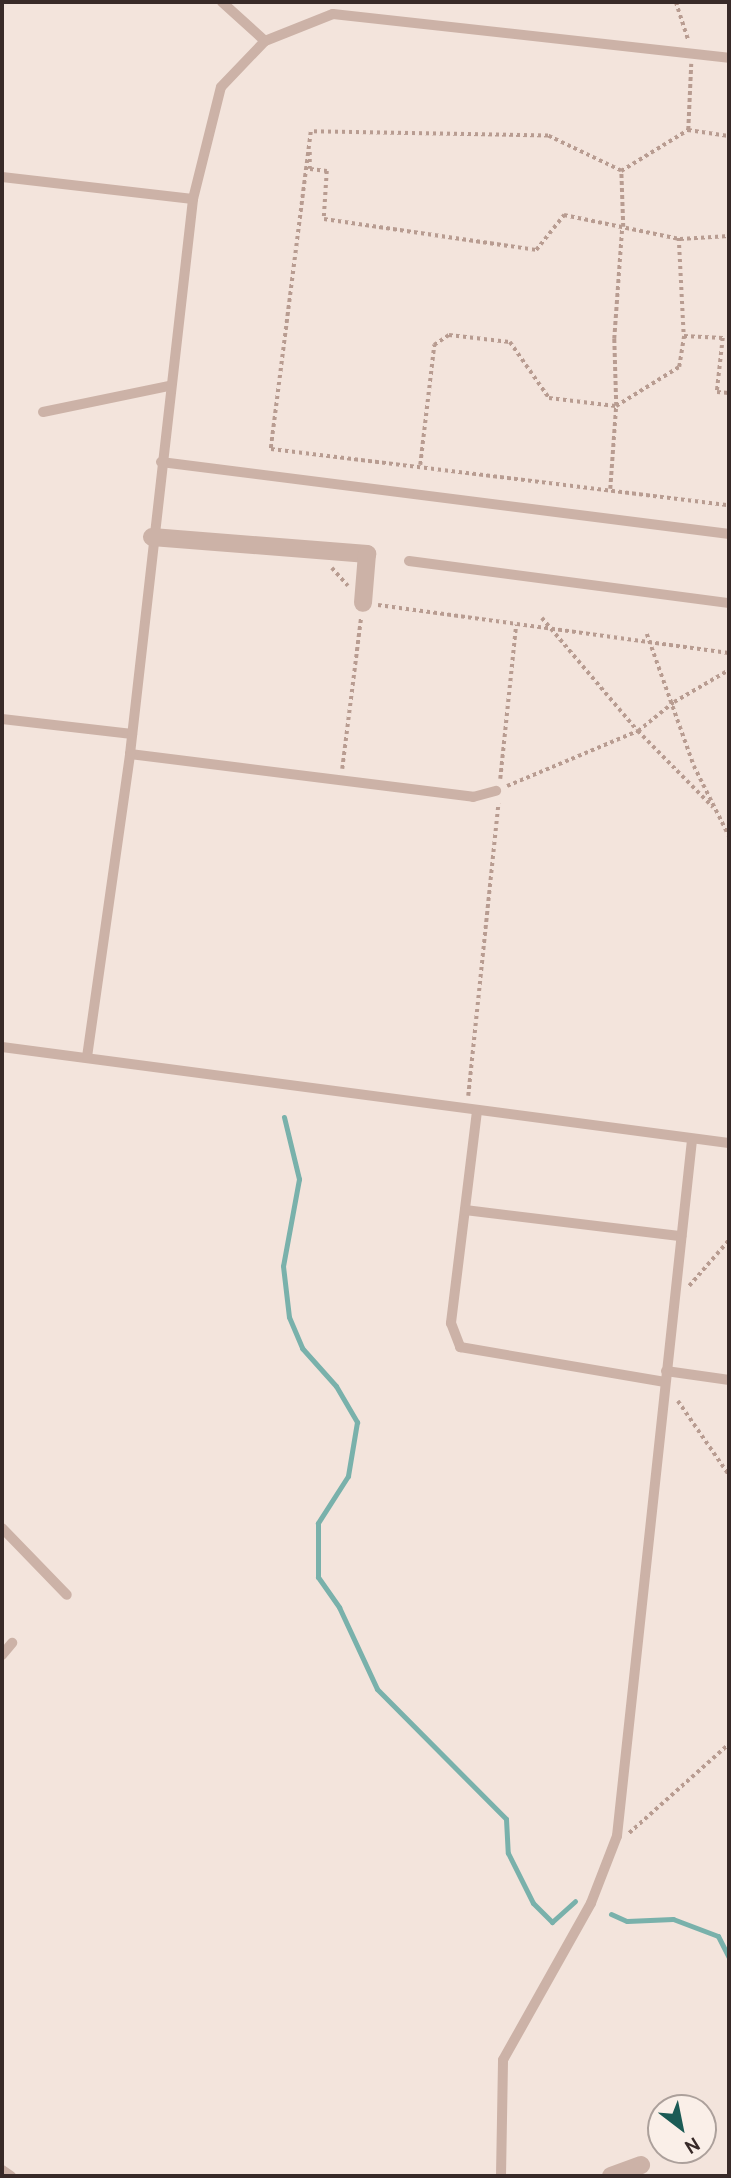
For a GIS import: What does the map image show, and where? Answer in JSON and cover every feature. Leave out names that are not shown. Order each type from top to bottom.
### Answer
[{"type":"street","points":[[152,537],[367,554],[363,603]]},
{"type":"street","points":[[611,2176],[640,2165]]},
{"type":"lane","points":[[222,2],[265,41]]},
{"type":"lane","points":[[87,1057],[130,754],[169,386],[193,199],[221,87],[265,41],[333,14],[729,58]]},
{"type":"lane","points":[[2,177],[193,199]]},
{"type":"lane","points":[[43,412],[169,386]]},
{"type":"lane","points":[[161,462],[729,534]]},
{"type":"lane","points":[[409,561],[729,603]]},
{"type":"lane","points":[[2,719],[132,734]]},
{"type":"lane","points":[[130,754],[473,797],[497,790]]},
{"type":"lane","points":[[2,1047],[729,1143]]},
{"type":"lane","points":[[472,1110],[465,1210],[451,1324],[460,1347],[665,1377],[729,1380]]},
{"type":"lane","points":[[501,2176],[503,2060],[592,1903],[617,1836],[692,1140]]},
{"type":"lane","points":[[465,1210],[681,1236]]},
{"type":"lane","points":[[2,1528],[67,1595]]},
{"type":"lane","points":[[2,1655],[12,1643]]},
{"type":"lane","points":[[2,2170],[11,2176]]},
{"type":"path","points":[[676,2],[692,52],[688,130]]},
{"type":"path","points":[[621,171],[688,130],[729,136]]},
{"type":"path","points":[[311,132],[548,136],[621,171]]},
{"type":"path","points":[[311,132],[310,169],[327,171],[324,219],[536,250],[564,215],[680,239],[729,236]]},
{"type":"path","points":[[311,132],[271,449],[420,465],[729,505]]},
{"type":"path","points":[[610,489],[615,407],[614,339],[622,227],[621,171]]},
{"type":"path","points":[[622,227],[680,239]]},
{"type":"path","points":[[420,465],[434,345],[449,335],[510,342],[548,398],[615,407],[678,367],[684,336],[680,239]]},
{"type":"path","points":[[684,336],[723,338],[718,393],[729,393]]},
{"type":"path","points":[[315,550],[363,603],[729,653]]},
{"type":"path","points":[[340,780],[363,603]]},
{"type":"path","points":[[542,618],[638,731],[713,807]]},
{"type":"path","points":[[472,1110],[497,790],[516,625]]},
{"type":"path","points":[[647,634],[674,702],[674,715],[713,807],[729,836]]},
{"type":"path","points":[[497,790],[638,731],[674,702],[729,670]]},
{"type":"path","points":[[674,1303],[729,1240]]},
{"type":"path","points":[[665,1377],[729,1475]]},
{"type":"path","points":[[617,1836],[633,1832],[729,1744]]},
{"type":"waterway","points":[[284,1117],[299,1179],[283,1266],[289,1317],[302,1348],[336,1386],[357,1422],[348,1476],[318,1523],[318,1577],[339,1607],[377,1689],[506,1819],[508,1853],[533,1903],[552,1922],[575,1901]]},
{"type":"waterway","points":[[611,1914],[627,1921],[673,1919],[718,1936],[729,1958]]}]
